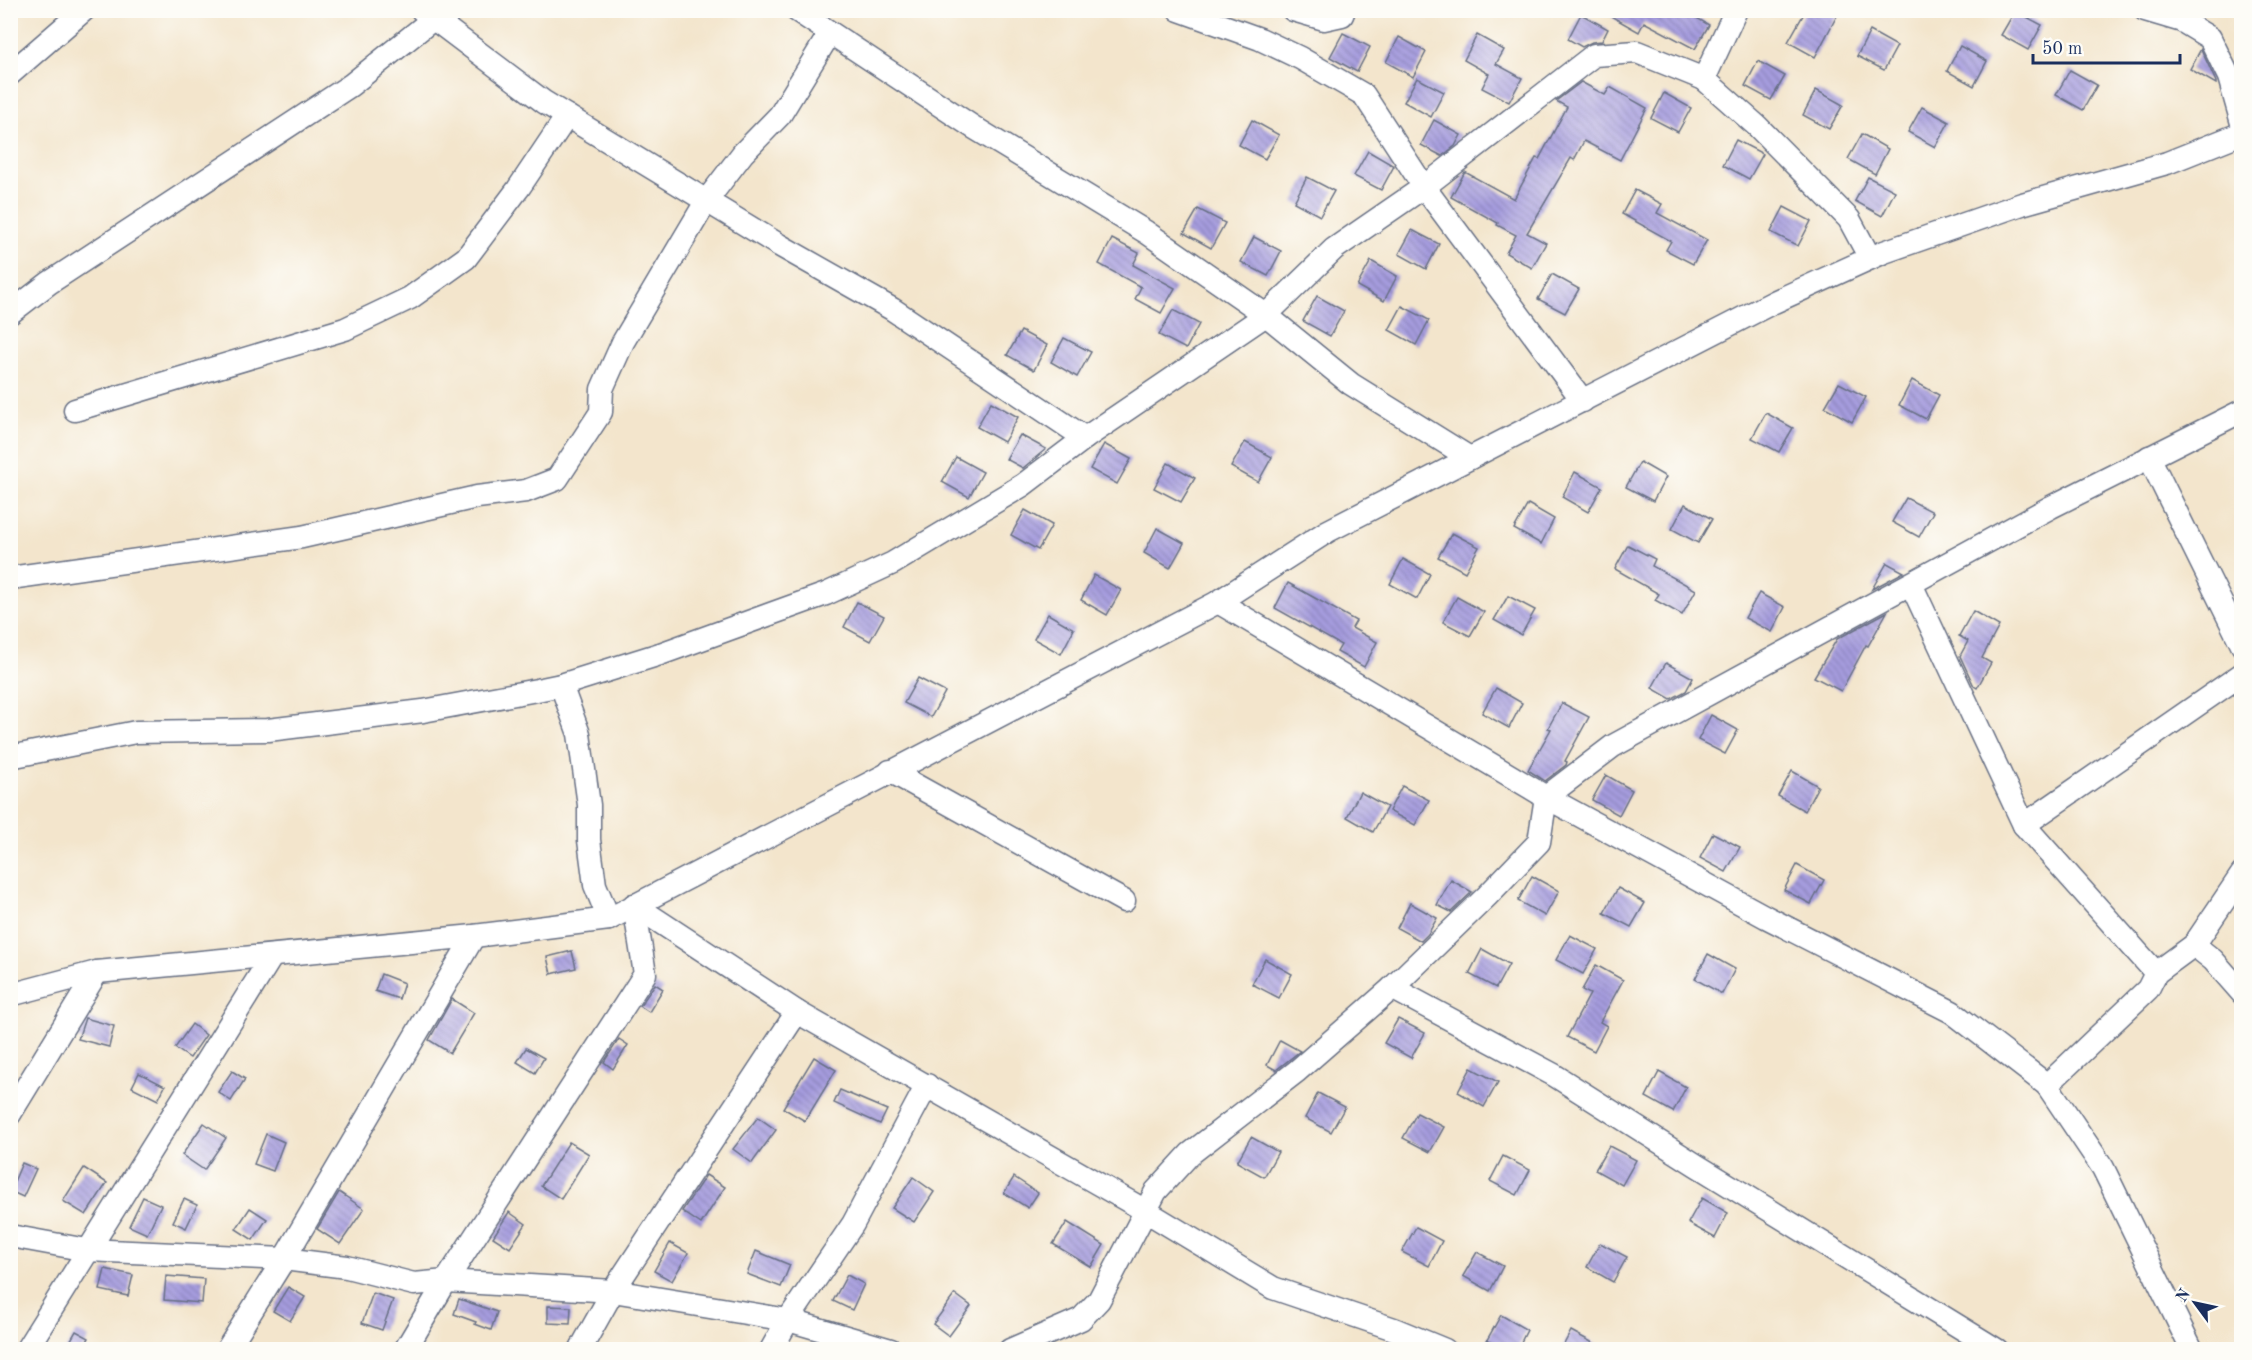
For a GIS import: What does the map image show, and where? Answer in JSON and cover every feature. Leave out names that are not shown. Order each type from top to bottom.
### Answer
[{"type":"street","points":[[10,74],[84,10]]},
{"type":"street","points":[[796,10],[973,127],[1146,232],[1266,315],[1351,384],[1470,458]]},
{"type":"street","points":[[1179,10],[1260,39],[1300,58],[1364,95],[1424,188],[1582,401]]},
{"type":"street","points":[[1293,10],[1324,20],[1342,15],[1344,10]]},
{"type":"street","points":[[1704,78],[1736,10]]},
{"type":"street","points":[[2145,10],[2182,21],[2210,38],[2229,77],[2241,123]]},
{"type":"street","points":[[10,313],[49,283],[351,86],[432,14],[544,102],[779,245],[892,309],[1085,438]]},
{"type":"street","points":[[10,578],[302,537],[477,497],[526,491],[558,479],[601,412],[602,389],[622,342],[707,200],[743,153],[780,115],[830,33]]},
{"type":"street","points":[[10,757],[136,732],[268,730],[423,711],[561,685],[660,654],[836,590],[893,563],[1023,485],[1085,438],[1266,315],[1334,249],[1424,188],[1594,55],[1637,52],[1704,78],[1757,126],[1849,219],[1870,258]]},
{"type":"street","points":[[75,410],[345,329],[410,298],[466,258],[518,189],[567,116]]},
{"type":"street","points":[[10,994],[97,972],[474,936],[609,919],[1218,602],[1328,531],[1774,302],[1870,258],[2022,204],[2167,163],[2241,133]]},
{"type":"street","points":[[1010,1350],[1081,1319],[1099,1300],[1144,1210],[1156,1191],[1190,1154],[1297,1071],[1392,988],[1539,842],[1546,797],[1613,746],[2149,457],[2241,411]]},
{"type":"street","points":[[2149,457],[2241,645]]},
{"type":"street","points":[[1911,584],[2024,825],[2156,973]]},
{"type":"street","points":[[1218,602],[1546,797],[1766,917],[1952,1012],[2047,1085],[2103,1168],[2192,1350]]},
{"type":"street","points":[[2024,825],[2241,674]]},
{"type":"street","points":[[561,685],[579,734],[589,805],[589,840],[596,885],[609,919]]},
{"type":"street","points":[[890,771],[1124,900]]},
{"type":"street","points":[[2047,1085],[2148,989],[2156,973],[2194,945],[2241,874]]},
{"type":"street","points":[[634,906],[797,1012],[1144,1210],[1273,1288],[1394,1329],[1445,1350]]},
{"type":"street","points":[[405,1350],[446,1281],[645,974],[634,906]]},
{"type":"street","points":[[226,1350],[284,1259],[474,936]]},
{"type":"street","points":[[2194,945],[2213,960],[2241,993]]},
{"type":"street","points":[[26,1350],[272,956]]},
{"type":"street","points":[[10,1114],[97,972]]},
{"type":"street","points":[[1392,988],[1554,1075],[1997,1350]]},
{"type":"street","points":[[580,1350],[613,1292],[797,1012]]},
{"type":"street","points":[[771,1350],[788,1320],[853,1224],[927,1085]]},
{"type":"street","points":[[10,1236],[87,1250],[284,1259],[347,1267],[414,1284],[446,1281],[613,1292],[788,1320],[891,1350]]},
{"type":"building","points":[[1600,10],[1683,10],[1709,25],[1695,49],[1644,22],[1639,32]]},
{"type":"building","points":[[1806,10],[1840,10],[1815,57],[1788,42]]},
{"type":"building","points":[[2015,11],[2042,25],[2028,50],[2001,35]]},
{"type":"building","points":[[1581,14],[1608,29],[1602,41],[1592,42],[1582,47],[1568,39]]},
{"type":"building","points":[[1870,31],[1897,46],[1884,70],[1857,56]]},
{"type":"building","points":[[1343,33],[1370,47],[1357,72],[1330,57]]},
{"type":"building","points":[[1477,35],[1504,50],[1496,64],[1522,78],[1509,102],[1482,88],[1489,74],[1464,60]]},
{"type":"building","points":[[1399,37],[1426,52],[1413,77],[1386,62]]},
{"type":"building","points":[[1960,46],[1987,61],[1974,86],[1947,71]]},
{"type":"building","points":[[2201,49],[2216,82],[2216,84],[2190,69]]},
{"type":"building","points":[[1758,61],[1785,76],[1771,100],[1745,86]]},
{"type":"building","points":[[2070,70],[2097,85],[2083,110],[2056,95]]},
{"type":"building","points":[[1417,78],[1444,92],[1431,117],[1404,102]]},
{"type":"building","points":[[1581,82],[1605,95],[1610,87],[1647,108],[1620,160],[1584,141],[1574,160],[1571,158],[1527,233],[1546,243],[1532,268],[1506,253],[1516,235],[1451,197],[1465,172],[1514,199],[1567,107],[1556,101]]},
{"type":"building","points":[[1816,90],[1843,105],[1829,129],[1803,115]]},
{"type":"building","points":[[1664,93],[1691,108],[1678,132],[1651,118]]},
{"type":"building","points":[[1922,107],[1949,122],[1935,147],[1908,132]]},
{"type":"building","points":[[1252,120],[1279,135],[1265,159],[1239,145]]},
{"type":"building","points":[[1434,120],[1461,135],[1455,146],[1442,156],[1421,145]]},
{"type":"building","points":[[1862,134],[1888,149],[1875,174],[1848,159]]},
{"type":"building","points":[[1736,140],[1763,154],[1749,179],[1723,165]]},
{"type":"building","points":[[1368,151],[1394,166],[1381,190],[1354,176]]},
{"type":"building","points":[[1307,177],[1334,191],[1320,216],[1294,202]]},
{"type":"building","points":[[1868,177],[1895,191],[1882,216],[1855,201]]},
{"type":"building","points":[[1635,190],[1662,204],[1657,213],[1707,240],[1693,264],[1666,250],[1671,241],[1622,214]]},
{"type":"building","points":[[1784,207],[1811,221],[1798,246],[1771,232]]},
{"type":"building","points":[[1198,209],[1225,223],[1211,248],[1184,233]]},
{"type":"building","points":[[1412,230],[1439,244],[1426,269],[1399,254]]},
{"type":"building","points":[[1254,237],[1281,251],[1268,276],[1241,262]]},
{"type":"building","points":[[1112,239],[1139,253],[1133,265],[1175,288],[1161,313],[1135,299],[1141,287],[1099,264]]},
{"type":"building","points":[[1371,261],[1397,276],[1384,301],[1357,286]]},
{"type":"building","points":[[1552,274],[1579,289],[1565,313],[1538,299]]},
{"type":"building","points":[[1317,296],[1344,311],[1330,336],[1303,321]]},
{"type":"building","points":[[1402,306],[1429,320],[1416,345],[1389,330]]},
{"type":"building","points":[[1173,310],[1199,324],[1186,349],[1159,335]]},
{"type":"building","points":[[1021,331],[1047,345],[1034,370],[1007,355]]},
{"type":"building","points":[[1064,338],[1091,352],[1077,377],[1051,362]]},
{"type":"building","points":[[1912,380],[1939,395],[1926,419],[1899,405]]},
{"type":"building","points":[[1839,383],[1866,397],[1852,422],[1825,407]]},
{"type":"building","points":[[991,402],[1018,417],[1004,442],[977,427]]},
{"type":"building","points":[[1766,413],[1793,428],[1779,452],[1752,438]]},
{"type":"building","points":[[1020,435],[1046,449],[1023,468],[1006,459]]},
{"type":"building","points":[[1245,442],[1272,457],[1258,482],[1231,467]]},
{"type":"building","points":[[1104,444],[1131,459],[1117,484],[1090,469]]},
{"type":"building","points":[[956,457],[983,472],[969,497],[942,482]]},
{"type":"building","points":[[1640,462],[1666,477],[1653,501],[1626,487]]},
{"type":"building","points":[[1168,463],[1195,478],[1181,502],[1154,488]]},
{"type":"building","points":[[1575,472],[1602,487],[1588,512],[1562,497]]},
{"type":"building","points":[[1906,498],[1933,512],[1919,537],[1892,522]]},
{"type":"building","points":[[1528,504],[1554,519],[1541,544],[1514,529]]},
{"type":"building","points":[[1685,504],[1712,519],[1698,543],[1672,529]]},
{"type":"building","points":[[1025,510],[1052,525],[1038,550],[1011,535]]},
{"type":"building","points":[[1157,528],[1184,543],[1170,568],[1144,553]]},
{"type":"building","points":[[1452,533],[1479,547],[1465,572],[1438,557]]},
{"type":"building","points":[[1628,545],[1655,559],[1652,566],[1696,590],[1682,615],[1655,600],[1659,594],[1615,569]]},
{"type":"building","points":[[1403,559],[1430,574],[1417,599],[1390,584]]},
{"type":"building","points":[[1887,563],[1904,572],[1872,589]]},
{"type":"building","points":[[1094,575],[1121,590],[1107,615],[1081,600]]},
{"type":"building","points":[[1288,583],[1356,621],[1352,628],[1377,642],[1364,667],[1337,652],[1341,645],[1275,608]]},
{"type":"building","points":[[1759,593],[1785,607],[1772,632],[1745,618]]},
{"type":"building","points":[[1508,596],[1535,610],[1521,635],[1494,620]]},
{"type":"building","points":[[1457,597],[1484,612],[1470,636],[1443,622]]},
{"type":"building","points":[[857,602],[884,616],[870,641],[844,627]]},
{"type":"building","points":[[1973,611],[1999,626],[1982,658],[1991,663],[1977,688],[1960,656],[1968,641],[1959,636]]},
{"type":"building","points":[[1887,612],[1841,691],[1814,677],[1837,639]]},
{"type":"building","points":[[1048,614],[1074,629],[1061,654],[1034,639]]},
{"type":"building","points":[[1666,663],[1693,678],[1686,691],[1671,699],[1652,688]]},
{"type":"building","points":[[918,678],[945,692],[931,717],[904,703]]},
{"type":"building","points":[[1496,688],[1522,703],[1509,728],[1482,713]]},
{"type":"building","points":[[1562,703],[1589,717],[1565,761],[1566,765],[1545,781],[1528,770],[1551,729],[1548,728]]},
{"type":"building","points":[[1711,715],[1738,730],[1725,754],[1698,740]]},
{"type":"building","points":[[1792,771],[1818,786],[1805,811],[1778,796]]},
{"type":"building","points":[[1606,775],[1632,790],[1619,815],[1592,800]]},
{"type":"building","points":[[1402,786],[1429,800],[1415,825],[1389,811]]},
{"type":"building","points":[[1360,792],[1387,807],[1373,832],[1347,817]]},
{"type":"building","points":[[1713,833],[1740,847],[1726,872],[1700,858]]},
{"type":"building","points":[[1797,865],[1824,880],[1811,904],[1784,890]]},
{"type":"building","points":[[1532,876],[1559,891],[1545,916],[1518,901]]},
{"type":"building","points":[[1451,880],[1472,892],[1451,912],[1437,905]]},
{"type":"building","points":[[1618,888],[1645,903],[1631,927],[1604,913]]},
{"type":"building","points":[[1410,903],[1437,918],[1421,941],[1397,928]]},
{"type":"building","points":[[1570,935],[1597,949],[1583,974],[1556,960]]},
{"type":"building","points":[[1482,949],[1509,964],[1496,988],[1469,974]]},
{"type":"building","points":[[572,951],[576,968],[551,974],[547,957]]},
{"type":"building","points":[[1708,954],[1735,969],[1722,994],[1695,979]]},
{"type":"building","points":[[1265,959],[1292,974],[1279,998],[1252,984]]},
{"type":"building","points":[[1596,965],[1623,980],[1600,1022],[1607,1026],[1594,1051],[1567,1037],[1590,994],[1582,990]]},
{"type":"building","points":[[381,974],[404,983],[399,999],[375,991]]},
{"type":"building","points":[[655,984],[663,989],[649,1012],[640,1006]]},
{"type":"building","points":[[452,999],[474,1013],[450,1053],[429,1040]]},
{"type":"building","points":[[85,1018],[114,1026],[109,1047],[78,1039]]},
{"type":"building","points":[[1398,1019],[1425,1033],[1411,1058],[1384,1043]]},
{"type":"building","points":[[192,1024],[206,1035],[190,1058],[175,1048]]},
{"type":"building","points":[[619,1039],[628,1045],[613,1069],[604,1062]]},
{"type":"building","points":[[1280,1040],[1300,1051],[1276,1070],[1267,1065]]},
{"type":"building","points":[[526,1048],[544,1058],[535,1073],[517,1062]]},
{"type":"building","points":[[814,1057],[836,1070],[805,1121],[783,1108]]},
{"type":"building","points":[[1471,1068],[1498,1082],[1484,1107],[1458,1092]]},
{"type":"building","points":[[232,1071],[245,1079],[231,1101],[218,1092]]},
{"type":"building","points":[[1659,1072],[1686,1087],[1673,1112],[1646,1097]]},
{"type":"building","points":[[139,1073],[165,1086],[158,1100],[132,1087]]},
{"type":"building","points":[[840,1090],[887,1110],[880,1124],[834,1103]]},
{"type":"building","points":[[1318,1093],[1345,1107],[1331,1132],[1305,1118]]},
{"type":"building","points":[[1417,1113],[1444,1127],[1430,1152],[1403,1138]]},
{"type":"building","points":[[758,1117],[776,1130],[752,1163],[733,1149]]},
{"type":"building","points":[[204,1123],[226,1138],[204,1170],[182,1155]]},
{"type":"building","points":[[266,1134],[284,1142],[273,1171],[254,1164]]},
{"type":"building","points":[[1251,1137],[1278,1152],[1264,1177],[1237,1162]]},
{"type":"building","points":[[569,1142],[589,1154],[561,1199],[541,1186]]},
{"type":"building","points":[[1609,1146],[1636,1160],[1622,1185],[1595,1170]]},
{"type":"building","points":[[1503,1156],[1530,1170],[1517,1195],[1490,1181]]},
{"type":"building","points":[[22,1163],[36,1169],[23,1197],[10,1191]]},
{"type":"building","points":[[84,1168],[107,1183],[86,1215],[63,1201]]},
{"type":"building","points":[[706,1175],[725,1187],[701,1224],[682,1211]]},
{"type":"building","points":[[913,1177],[934,1192],[914,1222],[892,1208]]},
{"type":"building","points":[[1014,1177],[1038,1193],[1028,1208],[1004,1193]]},
{"type":"building","points":[[339,1192],[364,1209],[340,1244],[317,1229]]},
{"type":"building","points":[[143,1197],[161,1205],[147,1234],[129,1226]]},
{"type":"building","points":[[1702,1198],[1728,1213],[1715,1238],[1688,1223]]},
{"type":"building","points":[[184,1199],[197,1205],[186,1228],[173,1222]]},
{"type":"building","points":[[250,1208],[267,1219],[253,1240],[236,1229]]},
{"type":"building","points":[[509,1212],[526,1224],[510,1248],[493,1237]]},
{"type":"building","points":[[1067,1222],[1104,1245],[1091,1267],[1053,1244]]},
{"type":"building","points":[[1416,1227],[1442,1241],[1429,1266],[1402,1252]]},
{"type":"building","points":[[670,1243],[688,1253],[672,1281],[654,1271]]},
{"type":"building","points":[[1600,1243],[1627,1257],[1613,1282],[1587,1267]]},
{"type":"building","points":[[756,1251],[790,1265],[781,1287],[747,1274]]},
{"type":"building","points":[[1477,1252],[1503,1266],[1490,1291],[1463,1276]]},
{"type":"building","points":[[105,1269],[133,1275],[128,1296],[100,1290]]},
{"type":"building","points":[[847,1275],[864,1284],[852,1310],[833,1301]]},
{"type":"building","points":[[166,1276],[204,1279],[202,1303],[164,1300]]},
{"type":"building","points":[[288,1287],[305,1297],[290,1321],[273,1311]]},
{"type":"building","points":[[373,1293],[393,1300],[382,1330],[362,1323]]},
{"type":"building","points":[[955,1294],[971,1306],[949,1336],[933,1324]]},
{"type":"building","points":[[459,1299],[497,1312],[491,1330],[454,1314]]},
{"type":"building","points":[[548,1306],[571,1307],[570,1324],[548,1323]]},
{"type":"building","points":[[1501,1315],[1527,1330],[1517,1350],[1504,1350],[1487,1340]]},
{"type":"building","points":[[76,1331],[89,1338],[82,1350],[65,1350]]},
{"type":"building","points":[[1571,1331],[1606,1350],[1561,1350]]}]
